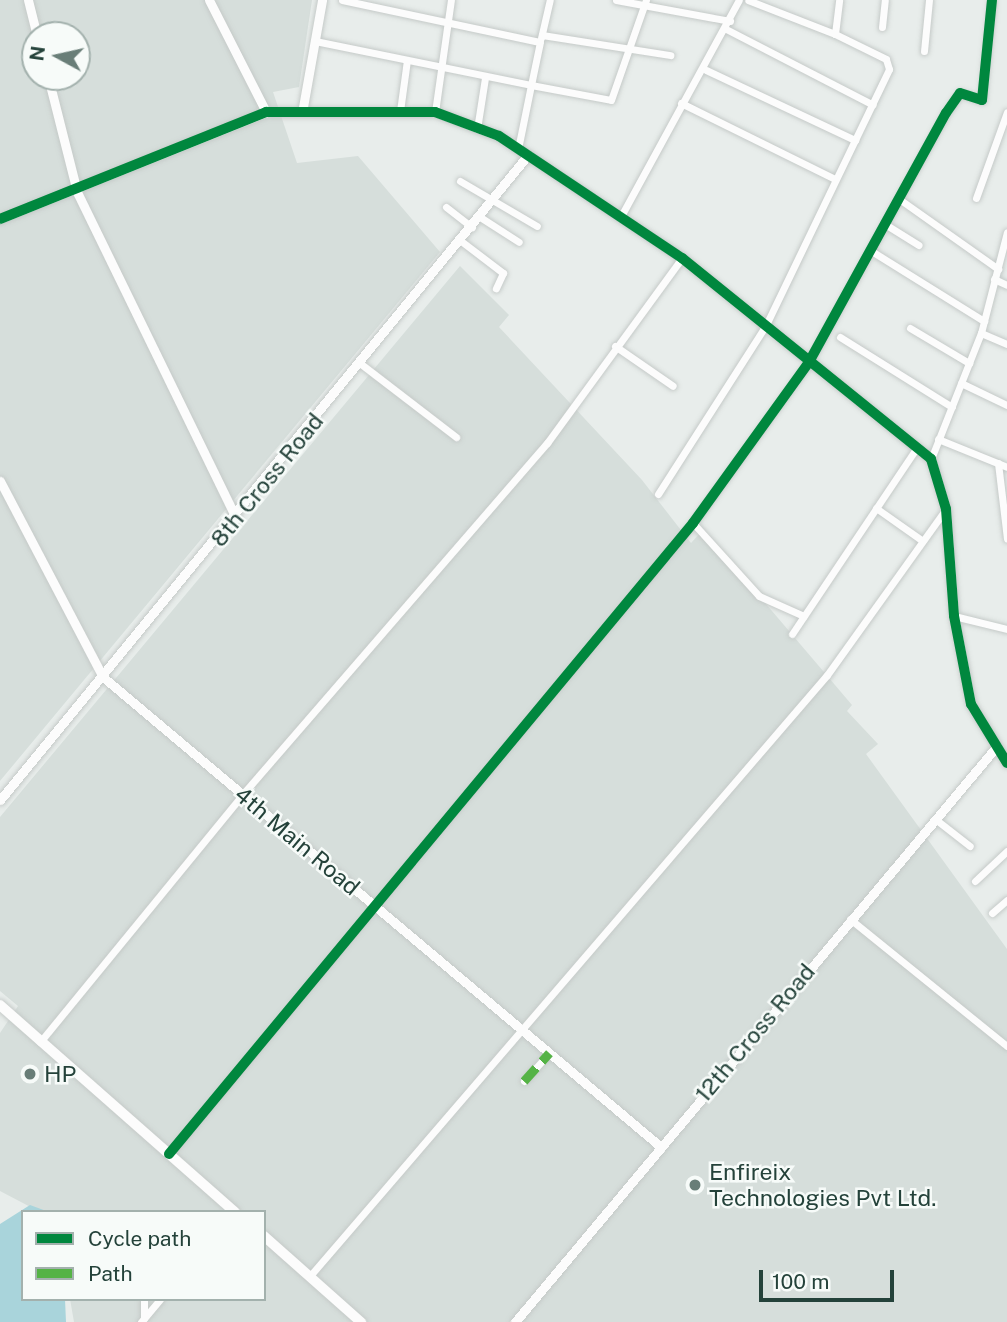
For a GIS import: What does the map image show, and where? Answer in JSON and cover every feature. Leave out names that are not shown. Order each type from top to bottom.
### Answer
[{"type":"main road","points":[[0,1005],[232,1210]]},
{"type":"main road","points":[[266,1238],[361,1322]]},
{"type":"street","points":[[28,0],[33,21]]},
{"type":"street","points":[[208,0],[266,112]]},
{"type":"street","points":[[303,107],[322,0]]},
{"type":"street","points":[[342,0],[448,18],[541,38],[629,52],[670,55]]},
{"type":"street","points":[[435,112],[451,0]]},
{"type":"street","points":[[518,149],[551,0]]},
{"type":"street","points":[[616,0],[645,3],[730,21]]},
{"type":"street","points":[[620,218],[681,103],[706,70],[739,0]]},
{"type":"street","points":[[658,494],[765,327],[873,105],[888,61],[835,33],[748,0]]},
{"type":"street","points":[[835,33],[839,0]]},
{"type":"street","points":[[882,27],[885,0]]},
{"type":"street","points":[[924,51],[929,0]]},
{"type":"street","points":[[169,1154],[378,909],[692,523],[809,362],[888,226],[960,93],[982,100],[992,0]]},
{"type":"street","points":[[315,41],[442,65],[485,78],[611,100],[645,3]]},
{"type":"street","points":[[726,29],[873,105]]},
{"type":"street","points":[[400,111],[407,60]]},
{"type":"street","points":[[706,70],[855,140]]},
{"type":"street","points":[[477,129],[485,78]]},
{"type":"street","points":[[52,91],[77,192],[236,518]]},
{"type":"street","points":[[681,103],[835,179]]},
{"type":"street","points":[[0,219],[77,192],[266,112],[303,107],[435,112],[518,149],[682,258],[931,459],[946,509],[954,616],[971,705],[1007,763]]},
{"type":"street","points":[[976,198],[1007,112]]},
{"type":"street","name":"8th Cross Road","points":[[0,800],[236,518],[528,155]]},
{"type":"street","points":[[460,181],[537,226]]},
{"type":"street","points":[[902,201],[998,269]]},
{"type":"street","points":[[446,207],[472,227]]},
{"type":"street","points":[[480,217],[519,242]]},
{"type":"street","points":[[888,226],[919,245]]},
{"type":"street","points":[[931,459],[981,333],[994,279],[1005,257],[1007,232]]},
{"type":"street","points":[[461,241],[503,273],[496,288]]},
{"type":"street","points":[[873,252],[984,321]]},
{"type":"street","points":[[40,1042],[243,795],[547,443],[615,346],[682,258]]},
{"type":"street","points":[[994,279],[1007,285]]},
{"type":"street","points":[[911,328],[969,363]]},
{"type":"street","points":[[981,333],[1007,344]]},
{"type":"street","points":[[840,337],[952,407]]},
{"type":"street","points":[[615,346],[673,386]]},
{"type":"street","points":[[361,365],[456,437]]},
{"type":"street","points":[[961,383],[1007,405]]},
{"type":"street","points":[[938,439],[1007,467]]},
{"type":"street","points":[[792,634],[917,447]]},
{"type":"street","points":[[998,463],[1007,538]]},
{"type":"street","name":"4th Main Road","points":[[0,481],[103,677],[660,1147]]},
{"type":"street","points":[[876,508],[923,541]]},
{"type":"street","points":[[309,1277],[519,1027],[827,675],[946,509]]},
{"type":"street","points":[[692,523],[759,596],[804,616]]},
{"type":"street","points":[[954,616],[1007,629]]},
{"type":"street","name":"12th Cross Road","points":[[515,1322],[850,919],[939,822],[997,746]]},
{"type":"street","points":[[939,822],[970,846]]},
{"type":"street","points":[[975,881],[1007,851]]},
{"type":"street","points":[[992,913],[1007,900]]},
{"type":"street","points":[[850,919],[1007,1046]]},
{"type":"street","points":[[524,1081],[549,1053]]},
{"type":"street","points":[[142,1321],[144,1301]]},
{"type":"street","points":[[142,1321],[158,1301]]},
{"type":"shaded area","points":[[0,0],[312,0],[299,87],[273,92],[297,163],[358,156],[440,252],[0,781]]},
{"type":"shaded area","points":[[460,266],[509,315],[499,327],[642,480],[691,543],[703,530],[852,705],[847,711],[878,744],[866,754],[1007,949],[1007,1322],[74,1322],[70,1301],[266,1301],[266,1210],[36,1210],[0,1191],[0,1033],[18,1006],[0,991],[0,817]]},
{"type":"water","points":[[30,1205],[44,1210],[22,1210]]},
{"type":"water","points":[[21,1211],[21,1301],[65,1301],[66,1322],[0,1322],[0,1224]]},
{"type":"marked path","points":[[524,1081],[549,1053]]},
{"type":"cycle path","points":[[169,1154],[693,523],[809,362],[946,113],[960,93],[982,100],[992,0]]},
{"type":"cycle path","points":[[0,219],[266,112],[435,112],[499,136],[682,258],[931,459],[946,509],[954,616],[971,704],[1007,763]]},
{"type":"place","name":"HP","points":[[30,1074]]},
{"type":"place","name":"Enfireix Technologies Pvt Ltd.","points":[[695,1185]]}]
